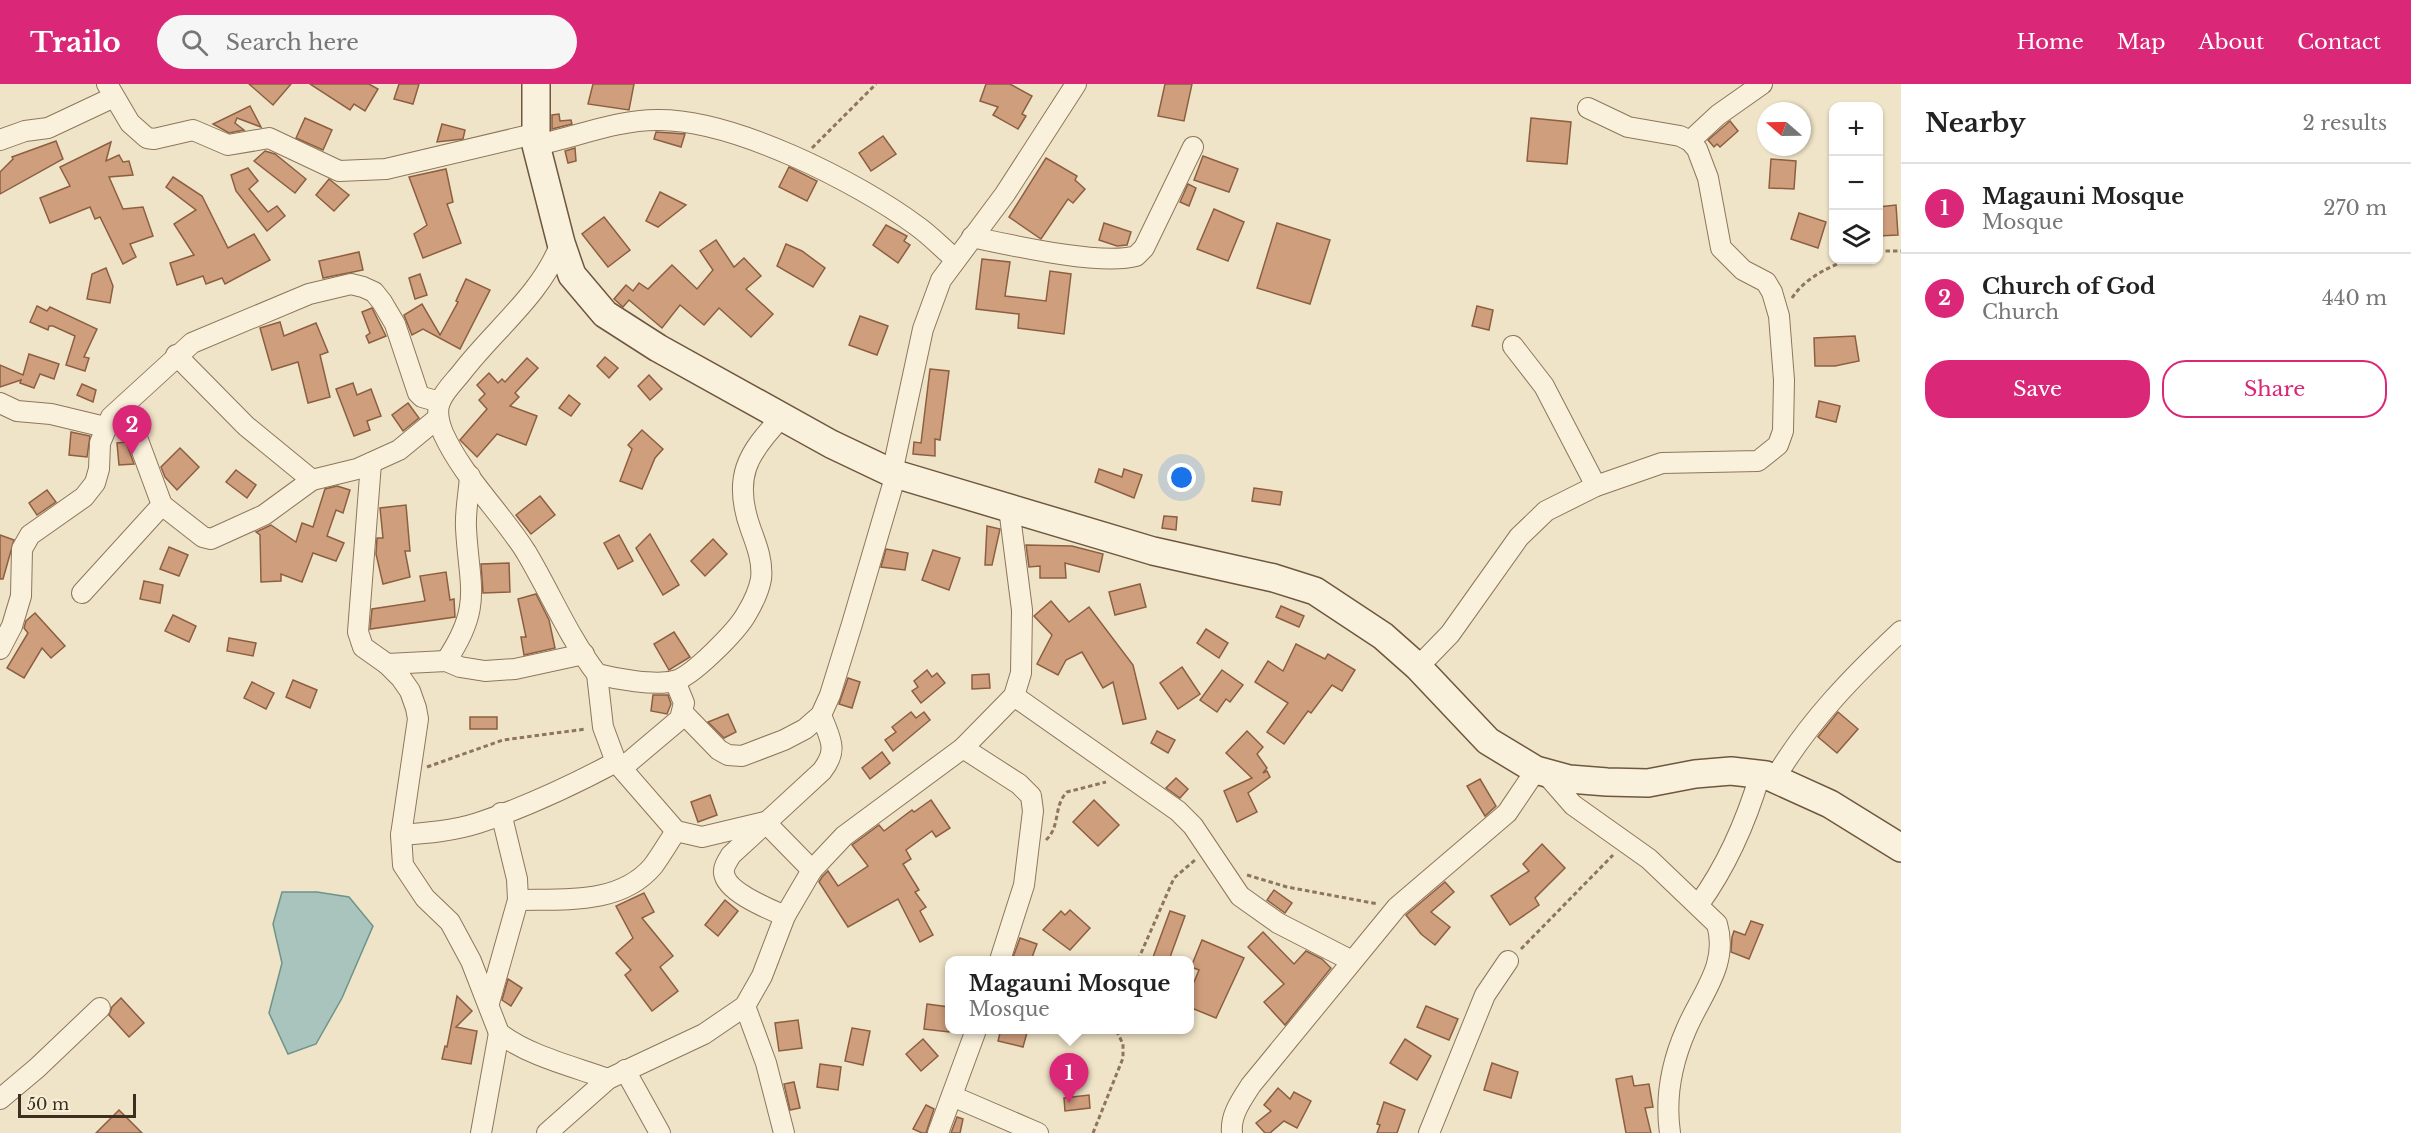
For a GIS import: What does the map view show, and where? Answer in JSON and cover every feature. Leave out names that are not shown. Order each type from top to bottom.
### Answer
[{"type":"street","points":[[536,84],[535,140],[561,243],[572,275],[604,314],[658,348],[831,444],[894,473],[1153,551],[1274,578],[1315,591],[1361,620],[1418,667],[1488,741],[1540,772],[1573,805],[1649,859],[1699,904],[1717,924],[1721,937],[1721,955],[1716,973],[1685,1031],[1670,1081],[1670,1133]]},
{"type":"street","points":[[683,712],[719,750],[728,755],[742,756],[784,740],[805,729],[821,715],[830,695],[849,634],[894,473],[930,305],[941,280],[1024,165],[1076,84]]},
{"type":"street","points":[[1690,141],[1718,115],[1762,84]]},
{"type":"street","points":[[0,140],[25,131],[48,128],[111,90],[130,123],[140,135],[147,138],[154,139],[193,130],[228,145],[269,138],[339,171],[386,169],[628,122],[678,120],[717,128],[801,160],[918,226],[955,259]]},
{"type":"street","points":[[1418,667],[1450,634],[1530,523],[1546,511],[1596,486],[1662,463],[1758,461],[1778,445],[1784,431],[1784,380],[1779,316],[1772,292],[1766,282],[1743,270],[1721,248],[1708,178],[1697,149],[1690,141],[1668,133],[1628,127],[1588,108]]},
{"type":"street","points":[[972,237],[1050,252],[1113,257],[1136,256],[1144,248],[1193,147]]},
{"type":"street","points":[[124,405],[162,505],[203,537],[211,539],[264,515],[295,495],[312,480],[357,469],[399,450],[439,410],[479,350],[543,279],[561,243]]},
{"type":"street","points":[[0,649],[12,626],[21,596],[22,549],[30,536],[84,497],[95,483],[99,469],[100,443],[111,417],[176,355],[192,343],[309,294],[351,284],[374,292],[382,302],[395,324],[418,393],[439,410],[442,432],[470,476],[525,551],[597,674],[603,727],[619,765],[676,831],[702,837],[765,822]]},
{"type":"street","points":[[1513,346],[1544,386],[1584,458],[1596,486]]},
{"type":"street","points":[[176,355],[246,426],[312,480]]},
{"type":"street","points":[[0,403],[17,411],[51,414],[105,427]]},
{"type":"street","points":[[597,674],[611,678],[675,681],[688,673],[720,645],[747,615],[756,593],[762,563],[743,499],[744,476],[749,456],[783,416]]},
{"type":"street","points":[[371,463],[358,632],[363,647],[387,664],[410,691],[418,720],[401,835],[403,865],[425,898],[450,921],[489,1003],[491,1018],[499,1033],[509,1041],[549,1058],[616,1075],[660,1133]]},
{"type":"street","points":[[446,661],[460,641],[469,619],[472,593],[465,525],[470,476]]},
{"type":"street","points":[[82,593],[162,505]]},
{"type":"street","points":[[547,1133],[616,1075],[704,1034],[745,1006],[762,976],[785,916],[812,870],[844,836],[963,748],[1014,696],[1022,673],[1022,610],[1009,508]]},
{"type":"street","points":[[1699,904],[1716,880],[1767,777],[1789,754],[1843,686],[1901,631]]},
{"type":"street","points":[[387,664],[446,661],[460,667],[484,671],[515,669],[584,654]]},
{"type":"street","points":[[401,835],[448,830],[478,823],[501,813],[539,802],[619,765],[659,738],[683,712],[684,703],[675,681]]},
{"type":"street","points":[[1014,696],[1178,811],[1194,826],[1240,896],[1278,923],[1352,961]]},
{"type":"street","points":[[785,916],[742,894],[729,884],[724,874],[731,855],[822,771],[832,758],[832,742],[821,715]]},
{"type":"street","points":[[963,748],[1019,784],[1031,796],[1033,811],[1027,859],[1019,901],[1001,956]]},
{"type":"street","points":[[1540,772],[1569,779],[1648,783],[1695,774],[1731,771],[1767,777],[1830,804],[1901,848]]},
{"type":"street","points":[[1226,1130],[1251,1084],[1397,907],[1454,855],[1507,813],[1540,772]]},
{"type":"street","points":[[489,1003],[518,900],[517,879],[501,813]]},
{"type":"street","points":[[765,822],[812,870]]},
{"type":"street","points":[[518,900],[596,898],[625,886],[652,867],[676,831]]},
{"type":"street","points":[[1429,1133],[1485,995],[1509,961]]},
{"type":"street","points":[[745,1006],[766,1063],[784,1133]]},
{"type":"street","points":[[0,1099],[37,1068],[100,1008]]},
{"type":"street","points":[[481,1133],[499,1033]]},
{"type":"street","points":[[938,1133],[974,1034]]},
{"type":"street","points":[[952,1096],[1038,1133]]},
{"type":"path","points":[[801,160],[876,84]]},
{"type":"path","points":[[1883,251],[1901,251]]},
{"type":"path","points":[[1779,316],[1798,289],[1818,273],[1837,264]]},
{"type":"path","points":[[409,775],[503,740],[603,727]]},
{"type":"path","points":[[1027,859],[1054,831],[1058,806],[1067,792],[1106,783],[1122,771]]},
{"type":"path","points":[[1509,961],[1625,843]]},
{"type":"path","points":[[1140,956],[1174,878],[1210,849]]},
{"type":"path","points":[[1223,868],[1287,887],[1397,907]]},
{"type":"path","points":[[1093,1133],[1123,1058],[1123,1044],[1118,1034]]},
{"type":"water","points":[[282,892],[317,892],[349,897],[373,926],[342,998],[316,1044],[288,1054],[269,1013],[282,963],[273,924]]},
{"type":"building","points":[[249,84],[291,84],[273,105]]},
{"type":"building","points":[[310,84],[369,84],[378,89],[365,111],[354,104],[350,110]]},
{"type":"building","points":[[399,84],[419,84],[413,104],[394,99]]},
{"type":"building","points":[[593,84],[634,84],[629,110],[588,104]]},
{"type":"building","points":[[986,84],[1010,84],[1032,96],[1022,114],[1026,116],[1018,129],[993,115],[998,107],[980,101]]},
{"type":"building","points":[[1165,84],[1192,84],[1184,121],[1158,116]]},
{"type":"building","points":[[250,106],[261,127],[237,118],[235,123],[244,130],[229,133],[213,124]]},
{"type":"building","points":[[559,114],[560,121],[571,120],[572,124],[552,129],[552,115]]},
{"type":"building","points":[[305,118],[332,130],[323,150],[296,138]]},
{"type":"building","points":[[1531,118],[1571,122],[1567,164],[1527,161]]},
{"type":"building","points":[[1730,121],[1738,131],[1720,147],[1717,144],[1714,147],[1708,140]]},
{"type":"building","points":[[442,124],[465,130],[463,139],[437,142]]},
{"type":"building","points":[[656,132],[685,134],[681,147],[654,139]]},
{"type":"building","points":[[883,136],[896,154],[871,171],[859,153]]},
{"type":"building","points":[[56,141],[63,159],[0,194],[0,172],[13,159],[12,157]]},
{"type":"building","points":[[111,142],[106,161],[119,155],[123,162],[129,161],[133,175],[109,177],[123,209],[143,207],[153,236],[130,244],[136,257],[123,264],[100,217],[95,219],[90,207],[50,223],[40,198],[70,186],[60,167]]},
{"type":"building","points":[[575,148],[576,161],[568,163],[565,151]]},
{"type":"building","points":[[265,151],[275,154],[306,179],[295,193],[254,161]]},
{"type":"building","points":[[1203,156],[1238,169],[1229,192],[1194,180]]},
{"type":"building","points":[[1046,158],[1077,176],[1075,180],[1085,189],[1073,203],[1068,199],[1041,239],[1009,217]]},
{"type":"building","points":[[1771,159],[1796,161],[1794,189],[1769,188]]},
{"type":"building","points":[[789,167],[817,181],[807,201],[779,187]]},
{"type":"building","points":[[248,168],[258,181],[249,189],[268,212],[277,206],[285,216],[267,231],[236,191],[231,175]]},
{"type":"building","points":[[446,169],[453,202],[447,204],[461,243],[423,258],[414,234],[427,225],[409,177]]},
{"type":"building","points":[[173,177],[202,196],[228,248],[254,234],[270,260],[225,284],[222,278],[206,284],[203,276],[177,285],[170,263],[194,255],[174,224],[196,210],[166,187]]},
{"type":"building","points":[[329,179],[349,195],[334,211],[316,195]]},
{"type":"building","points":[[1188,184],[1196,188],[1189,206],[1180,202]]},
{"type":"building","points":[[660,192],[686,205],[658,227],[646,221]]},
{"type":"building","points":[[1896,205],[1898,235],[1883,236],[1883,206]]},
{"type":"building","points":[[1214,209],[1244,222],[1228,261],[1197,249]]},
{"type":"building","points":[[1799,213],[1826,222],[1818,248],[1791,239]]},
{"type":"building","points":[[604,217],[630,250],[608,267],[582,234]]},
{"type":"building","points":[[1104,223],[1131,232],[1127,245],[1117,246],[1099,240]]},
{"type":"building","points":[[1277,223],[1330,240],[1310,304],[1257,288]]},
{"type":"building","points":[[886,225],[907,236],[904,241],[910,245],[898,263],[873,245]]},
{"type":"building","points":[[716,240],[734,267],[744,258],[761,276],[746,289],[773,314],[751,337],[719,308],[704,325],[680,305],[662,328],[629,300],[623,307],[614,299],[626,285],[633,291],[639,283],[648,289],[672,265],[697,289],[713,270],[700,251]]},
{"type":"building","points":[[786,244],[802,251],[825,268],[813,287],[777,266]]},
{"type":"building","points":[[359,252],[363,270],[323,278],[319,261]]},
{"type":"building","points":[[982,259],[1010,262],[1005,296],[1046,301],[1050,271],[1071,274],[1064,334],[1018,328],[1019,314],[976,309]]},
{"type":"building","points":[[106,268],[113,286],[110,303],[87,299],[92,274]]},
{"type":"building","points":[[420,274],[427,295],[415,299],[409,278]]},
{"type":"building","points":[[466,279],[490,290],[460,349],[423,329],[412,335],[404,315],[422,304],[440,335],[458,302],[456,301]]},
{"type":"building","points":[[37,306],[47,311],[50,307],[97,329],[84,357],[89,358],[85,371],[66,365],[75,336],[53,326],[49,326],[48,330],[30,322]]},
{"type":"building","points":[[1477,306],[1493,310],[1489,330],[1472,326]]},
{"type":"building","points":[[372,308],[386,336],[369,343],[366,336],[370,333],[362,312]]},
{"type":"building","points":[[860,316],[888,326],[877,355],[849,345]]},
{"type":"building","points":[[280,322],[284,336],[316,323],[328,352],[320,355],[330,397],[308,403],[298,362],[272,370],[260,328]]},
{"type":"building","points":[[1855,336],[1859,361],[1835,366],[1815,366],[1814,338]]},
{"type":"building","points":[[29,354],[59,364],[54,379],[40,374],[34,388],[20,383],[21,380],[0,387],[0,365],[23,375]]},
{"type":"building","points":[[605,357],[618,368],[609,378],[597,366]]},
{"type":"building","points":[[527,358],[538,368],[515,393],[519,397],[510,406],[537,416],[526,445],[497,434],[477,457],[460,440],[487,409],[479,400],[485,394],[477,385],[489,373],[498,383],[502,379],[505,382]]},
{"type":"building","points":[[930,369],[949,371],[940,440],[935,439],[935,456],[913,454],[914,442],[921,443]]},
{"type":"building","points":[[649,375],[662,389],[650,400],[638,386]]},
{"type":"building","points":[[353,383],[357,395],[371,389],[381,416],[367,421],[370,430],[354,436],[336,389]]},
{"type":"building","points":[[82,384],[96,390],[93,402],[77,395]]},
{"type":"building","points":[[569,395],[580,404],[571,416],[559,408]]},
{"type":"building","points":[[1819,401],[1840,406],[1836,422],[1816,417]]},
{"type":"building","points":[[408,403],[419,418],[403,431],[392,415]]},
{"type":"building","points":[[642,430],[663,449],[655,458],[642,489],[620,481],[632,449],[628,445]]},
{"type":"building","points":[[71,432],[90,436],[87,457],[69,455]]},
{"type":"building","points":[[126,442],[134,464],[119,465],[117,443]]},
{"type":"building","points":[[180,448],[199,467],[177,490],[165,477],[161,467]]},
{"type":"building","points":[[1099,469],[1122,477],[1124,469],[1142,475],[1134,498],[1095,482]]},
{"type":"building","points":[[236,470],[256,485],[247,498],[226,482]]},
{"type":"building","points":[[337,486],[350,490],[343,513],[336,510],[327,536],[344,543],[336,561],[313,553],[302,582],[281,574],[281,581],[261,582],[260,535],[256,532],[271,525],[296,542],[302,523],[313,527],[325,489]]},
{"type":"building","points":[[1254,488],[1282,492],[1280,505],[1252,501]]},
{"type":"building","points":[[47,490],[56,502],[37,515],[29,503]]},
{"type":"building","points":[[540,496],[555,515],[531,534],[516,515]]},
{"type":"building","points":[[406,505],[410,551],[405,551],[410,577],[383,584],[376,554],[377,538],[383,538],[380,508]]},
{"type":"building","points":[[1164,516],[1177,517],[1176,530],[1162,528]]},
{"type":"building","points":[[987,526],[1000,529],[992,565],[985,565]]},
{"type":"building","points":[[650,534],[679,585],[663,595],[636,548]]},
{"type":"building","points":[[0,535],[14,540],[3,579],[0,579]]},
{"type":"building","points":[[619,535],[633,561],[618,569],[604,543]]},
{"type":"building","points":[[713,539],[727,554],[705,576],[691,561]]},
{"type":"building","points":[[1026,545],[1072,546],[1103,554],[1099,572],[1065,563],[1066,578],[1040,578],[1040,566],[1029,567]]},
{"type":"building","points":[[169,547],[188,555],[179,576],[160,569]]},
{"type":"building","points":[[886,549],[908,553],[905,570],[881,567]]},
{"type":"building","points":[[933,550],[960,558],[949,590],[922,580]]},
{"type":"building","points":[[509,563],[510,592],[483,593],[481,564]]},
{"type":"building","points":[[446,572],[450,600],[454,599],[455,617],[370,629],[372,609],[425,601],[420,576]]},
{"type":"building","points":[[144,581],[163,585],[160,603],[140,599]]},
{"type":"building","points":[[1140,584],[1146,607],[1115,615],[1109,592]]},
{"type":"building","points":[[536,594],[549,620],[555,648],[524,655],[521,637],[526,637],[518,599]]},
{"type":"building","points":[[1051,601],[1069,622],[1089,607],[1133,665],[1146,719],[1123,724],[1113,682],[1103,688],[1082,652],[1066,660],[1058,675],[1037,664],[1052,635],[1034,616]]},
{"type":"building","points":[[1281,606],[1304,616],[1299,627],[1276,617]]},
{"type":"building","points":[[35,613],[65,646],[51,658],[42,648],[24,678],[7,668],[28,633],[24,628],[26,621]]},
{"type":"building","points":[[173,615],[196,626],[189,642],[165,631]]},
{"type":"building","points":[[1206,629],[1228,643],[1219,658],[1197,643]]},
{"type":"building","points":[[674,632],[690,657],[669,670],[654,644]]},
{"type":"building","points":[[229,638],[256,643],[253,656],[227,651]]},
{"type":"building","points":[[1296,644],[1325,659],[1328,654],[1355,670],[1342,691],[1332,685],[1311,713],[1308,711],[1284,744],[1267,732],[1288,703],[1255,682],[1268,661],[1283,671]]},
{"type":"building","points":[[1182,667],[1200,694],[1178,709],[1160,683]]},
{"type":"building","points":[[927,670],[932,677],[937,673],[945,683],[921,703],[912,691],[918,687],[914,681]]},
{"type":"building","points":[[1222,670],[1243,685],[1230,702],[1226,699],[1217,712],[1200,700]]},
{"type":"building","points":[[989,674],[990,688],[972,689],[972,675]]},
{"type":"building","points":[[848,678],[860,682],[852,708],[839,704]]},
{"type":"building","points":[[293,680],[317,690],[310,708],[286,697]]},
{"type":"building","points":[[252,682],[274,693],[266,709],[244,698]]},
{"type":"building","points":[[653,695],[668,695],[671,704],[667,714],[651,711]]},
{"type":"building","points":[[911,712],[916,718],[924,712],[930,720],[893,751],[885,740],[896,732],[892,727]]},
{"type":"building","points":[[1838,712],[1858,729],[1837,753],[1818,737]]},
{"type":"building","points":[[728,714],[736,732],[724,738],[708,722]]},
{"type":"building","points":[[470,717],[497,717],[497,729],[470,729]]},
{"type":"building","points":[[1157,731],[1175,740],[1168,753],[1151,743]]},
{"type":"building","points":[[1247,731],[1263,747],[1257,754],[1267,768],[1263,773],[1267,771],[1270,777],[1248,793],[1257,812],[1237,822],[1224,791],[1252,778],[1226,753]]},
{"type":"building","points":[[882,752],[890,763],[870,779],[862,768]]},
{"type":"building","points":[[1176,778],[1188,789],[1180,798],[1166,788]]},
{"type":"building","points":[[1480,779],[1496,806],[1485,816],[1467,786]]},
{"type":"building","points":[[710,795],[717,815],[698,822],[691,802]]},
{"type":"building","points":[[931,800],[950,828],[936,837],[932,831],[906,850],[911,859],[903,864],[919,890],[915,892],[926,907],[920,911],[933,935],[920,942],[898,899],[848,927],[819,882],[822,877],[828,871],[838,886],[868,866],[852,845],[879,825],[884,831],[912,810],[914,812]]},
{"type":"building","points":[[1094,800],[1119,825],[1098,846],[1073,822]]},
{"type":"building","points":[[1542,844],[1565,868],[1535,898],[1539,905],[1510,925],[1491,896],[1529,871],[1523,864]]},
{"type":"building","points":[[1445,882],[1454,892],[1431,912],[1450,927],[1435,945],[1421,934],[1406,915]]},
{"type":"building","points":[[1274,890],[1292,903],[1285,913],[1267,900]]},
{"type":"building","points":[[644,893],[654,912],[642,918],[673,956],[660,967],[678,991],[652,1011],[625,975],[631,970],[616,953],[633,938],[616,906]]},
{"type":"building","points":[[725,900],[738,911],[718,936],[705,925]]},
{"type":"building","points":[[1070,910],[1090,928],[1070,950],[1043,930],[1061,911],[1065,915]]},
{"type":"building","points":[[1170,911],[1185,916],[1170,956],[1153,956]]},
{"type":"building","points":[[1751,921],[1763,925],[1749,959],[1731,952],[1734,931],[1745,935]]},
{"type":"building","points":[[1263,932],[1294,964],[1306,951],[1322,959],[1331,968],[1285,1025],[1264,1002],[1284,984],[1248,947]]},
{"type":"building","points":[[1020,938],[1037,944],[1032,956],[1013,956]]},
{"type":"building","points":[[1202,940],[1244,958],[1216,1018],[1194,1009],[1194,982],[1199,970],[1194,968],[1194,960]]},
{"type":"building","points":[[508,979],[522,988],[511,1006],[502,1000]]},
{"type":"building","points":[[457,996],[472,1011],[456,1027],[477,1031],[471,1064],[442,1059],[445,1046],[447,1047]]},
{"type":"building","points":[[121,998],[144,1023],[129,1037],[109,1015],[112,1007]]},
{"type":"building","points":[[927,1004],[945,1006],[945,1032],[924,1029]]},
{"type":"building","points":[[1426,1006],[1458,1019],[1449,1040],[1417,1027]]},
{"type":"building","points":[[798,1020],[802,1048],[779,1051],[775,1023]]},
{"type":"building","points":[[852,1028],[870,1031],[863,1065],[845,1061]]},
{"type":"building","points":[[1000,1034],[1027,1034],[1023,1047],[998,1041]]},
{"type":"building","points":[[923,1039],[938,1056],[921,1071],[906,1054]]},
{"type":"building","points":[[1405,1039],[1431,1056],[1417,1080],[1390,1063]]},
{"type":"building","points":[[1492,1063],[1518,1072],[1511,1098],[1484,1090]]},
{"type":"building","points":[[820,1064],[841,1067],[838,1090],[817,1087]]},
{"type":"building","points":[[1632,1076],[1634,1086],[1649,1084],[1653,1107],[1645,1108],[1651,1133],[1626,1133],[1616,1079]]},
{"type":"building","points":[[794,1082],[800,1108],[790,1110],[784,1084]]},
{"type":"building","points":[[1278,1088],[1290,1099],[1294,1092],[1311,1101],[1297,1128],[1284,1121],[1270,1133],[1265,1133],[1256,1123],[1271,1111],[1264,1105]]},
{"type":"building","points":[[1089,1095],[1090,1108],[1065,1111],[1064,1098]]},
{"type":"building","points":[[1384,1102],[1405,1110],[1397,1133],[1377,1133],[1380,1125],[1377,1124]]},
{"type":"building","points":[[926,1105],[934,1109],[926,1133],[922,1133],[913,1129]]},
{"type":"building","points":[[119,1110],[142,1133],[96,1133]]},
{"type":"building","points":[[957,1117],[963,1119],[960,1133],[951,1133]]},
{"type":"place","name":"Church of God","points":[[132,455]]},
{"type":"place","name":"Magauni Mosque","points":[[1069,1103]]}]
